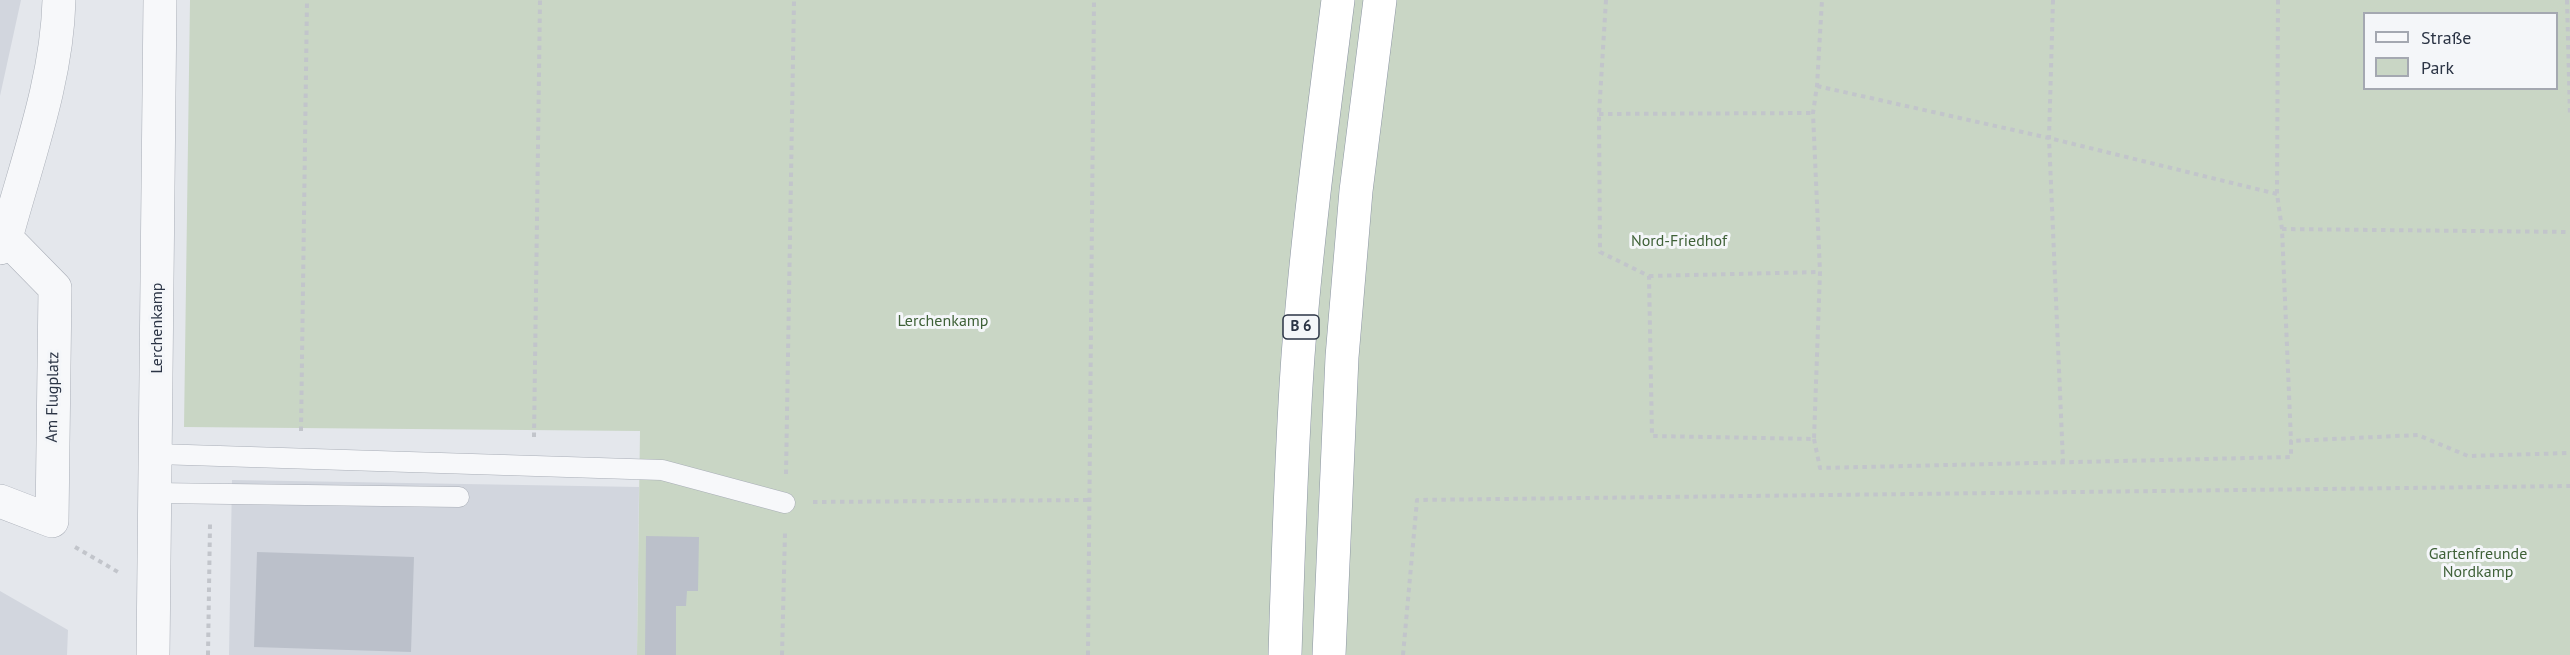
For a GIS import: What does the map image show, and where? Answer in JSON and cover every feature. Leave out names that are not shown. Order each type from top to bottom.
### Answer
[{"type":"highway","name":"B 6","points":[[1285,655],[1298,356],[1314,190],[1338,0]]},
{"type":"highway","name":"B 6","points":[[1329,655],[1342,357],[1356,191],[1380,0]]},
{"type":"street","name":"Am Flugplatz","points":[[52,521],[55,288],[3,243],[51,73],[59,29],[59,0]]},
{"type":"street","name":"Lerchenkamp","points":[[153,655],[160,0]]},
{"type":"street","points":[[0,501],[52,521]]},
{"type":"lane","points":[[156,454],[534,464],[662,470],[785,503]]},
{"type":"lane","points":[[154,493],[459,497]]},
{"type":"path","points":[[300,458],[307,0]]},
{"type":"path","points":[[534,464],[540,0]]},
{"type":"path","points":[[782,655],[794,0]]},
{"type":"path","points":[[1088,655],[1094,0]]},
{"type":"path","points":[[1606,0],[1599,114],[1600,252],[1649,276],[1820,273]]},
{"type":"path","points":[[1822,0],[1817,86],[1813,113],[1820,273],[1814,439],[1820,468],[2291,457],[2282,230],[2277,194],[2278,0]]},
{"type":"path","points":[[2054,0],[2049,138],[2063,462]]},
{"type":"path","points":[[2567,0],[2570,117]]},
{"type":"path","points":[[1817,86],[2049,138],[2277,194]]},
{"type":"path","points":[[1599,114],[1813,113]]},
{"type":"path","points":[[2282,230],[2570,232]]},
{"type":"path","points":[[1649,276],[1652,436],[1814,439]]},
{"type":"path","points":[[2291,441],[2418,435],[2468,456],[2570,453]]},
{"type":"path","points":[[1403,655],[1416,500],[2570,486]]},
{"type":"path","points":[[208,655],[210,494]]},
{"type":"path","points":[[785,503],[1090,500]]},
{"type":"path","points":[[52,521],[61,539],[119,573],[124,580]]},
{"type":"shaded area","points":[[0,0],[21,0],[0,96]]},
{"type":"shaded area","points":[[232,480],[639,487],[637,655],[229,655]]},
{"type":"shaded area","points":[[0,591],[68,630],[67,655],[0,655]]},
{"type":"green space","points":[[190,0],[2570,0],[2570,655],[637,655],[640,431],[184,427]]},
{"type":"building","points":[[646,536],[699,537],[698,591],[687,591],[686,606],[676,606],[676,655],[645,655]]},
{"type":"building","points":[[257,552],[414,557],[411,652],[254,647]]},
{"type":"park label","name":"Nord-Friedhof","points":[[1679,241]]},
{"type":"park label","name":"Gartenfreunde Nordkamp","points":[[2478,563]]}]
